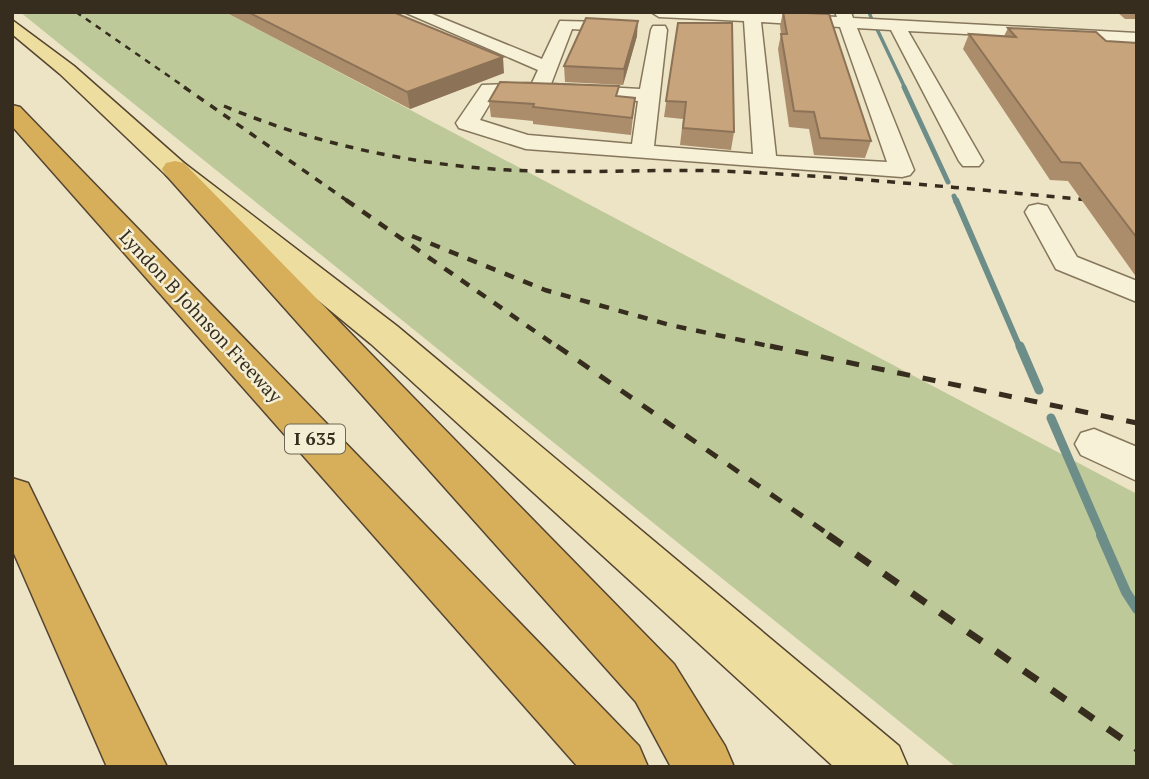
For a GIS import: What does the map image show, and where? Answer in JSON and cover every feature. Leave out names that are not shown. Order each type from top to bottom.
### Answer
[{"type":"highway","name":"Lyndon B Johnson Freeway","points":[[12,112],[618,767]]},
{"type":"highway","points":[[175,169],[655,682],[704,767]]},
{"type":"highway","points":[[12,498],[137,767]]},
{"type":"main road","points":[[12,25],[175,169],[384,335],[878,767]]},
{"type":"street","points":[[412,12],[549,68]]},
{"type":"street","points":[[954,12],[1137,22]]},
{"type":"street","points":[[636,28],[659,21],[749,29],[845,17],[897,25],[925,19],[1059,34],[1137,38]]},
{"type":"street","points":[[649,96],[539,89],[489,89],[467,123],[526,142],[765,162],[902,170],[845,17]]},
{"type":"street","points":[[1040,17],[1059,34]]},
{"type":"street","points":[[659,21],[686,31]]},
{"type":"street","points":[[642,152],[659,21]]},
{"type":"street","points":[[539,89],[566,24],[607,22]]},
{"type":"street","points":[[897,25],[971,161]]},
{"type":"street","points":[[749,29],[765,162]]},
{"type":"street","points":[[1038,212],[1066,263],[1137,292]]},
{"type":"street","points":[[1094,444],[1137,465]]},
{"type":"green space","points":[[20,12],[225,12],[1137,494],[1137,767],[956,767]]},
{"type":"building","points":[[248,12],[393,12],[503,57],[407,92]]},
{"type":"building","points":[[783,12],[829,14],[871,141],[820,138],[814,112],[794,111],[781,34],[787,34]]},
{"type":"building","points":[[586,18],[638,21],[624,69],[564,66]]},
{"type":"building","points":[[678,23],[732,23],[734,132],[683,128],[686,102],[666,101]]},
{"type":"building","points":[[1008,28],[1096,32],[1106,41],[1137,43],[1137,238],[1080,163],[1061,162],[969,34],[1016,37]]},
{"type":"building","points":[[500,82],[619,86],[616,96],[635,98],[632,118],[533,107],[534,104],[489,101]]},
{"type":"waterway","points":[[869,12],[872,20]]},
{"type":"waterway","points":[[876,27],[905,88]]},
{"type":"waterway","points":[[904,87],[948,182]]},
{"type":"waterway","points":[[954,196],[956,202]]},
{"type":"waterway","points":[[956,200],[1020,348]]},
{"type":"waterway","points":[[1020,346],[1039,390]]},
{"type":"waterway","points":[[1051,418],[1102,536]]},
{"type":"waterway","points":[[1101,535],[1126,592],[1137,609]]},
{"type":"railway","points":[[76,12],[186,88]]},
{"type":"railway","points":[[184,87],[349,202]]},
{"type":"railway","points":[[224,106],[337,144],[414,160],[454,165],[533,171],[768,173],[1110,202]]},
{"type":"railway","points":[[346,200],[559,348]]},
{"type":"railway","points":[[1090,200],[1137,204]]},
{"type":"railway","points":[[412,236],[545,290],[670,325],[778,348]]},
{"type":"railway","points":[[557,346],[831,536]]},
{"type":"railway","points":[[770,346],[1137,423]]},
{"type":"railway","points":[[828,535],[1137,749]]}]
